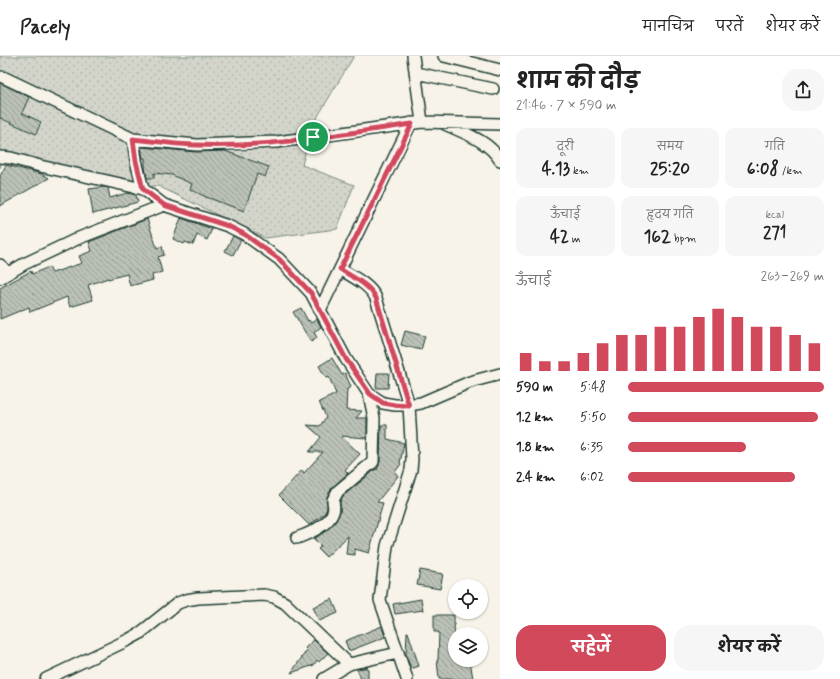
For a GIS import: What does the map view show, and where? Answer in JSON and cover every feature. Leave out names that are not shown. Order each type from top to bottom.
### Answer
[{"type":"street","points":[[320,310],[417,123],[416,73],[413,56]]},
{"type":"street","points":[[444,56],[500,70]]},
{"type":"street","points":[[416,73],[493,89]]},
{"type":"street","points":[[2,77],[133,139],[197,145],[237,144],[277,142],[417,123],[441,122],[500,124]]},
{"type":"street","points":[[441,122],[489,147],[500,160]]},
{"type":"street","points":[[133,139],[136,161],[143,189]]},
{"type":"street","points":[[0,157],[11,158],[143,189],[164,205],[228,226],[244,234],[279,259],[311,293],[346,359],[370,394],[383,403],[409,406],[421,403],[470,382],[500,374]]},
{"type":"street","points":[[2,272],[79,238],[164,205]]},
{"type":"street","points":[[340,269],[372,290],[376,298],[409,406],[412,459],[411,470],[387,546],[380,600],[407,679]]},
{"type":"street","points":[[297,538],[317,529],[328,520],[333,514],[333,500],[338,491],[373,462],[374,418],[370,394]]},
{"type":"street","points":[[46,679],[139,634],[178,603],[198,598],[264,595],[274,597],[285,603],[349,664]]},
{"type":"street","points":[[324,679],[349,664],[398,653]]},
{"type":"shaded area","points":[[0,56],[354,56],[312,126],[302,165],[354,185],[337,229],[265,238],[158,186],[136,187],[4,157],[0,168]]},
{"type":"building","points":[[0,83],[29,97],[22,113],[41,122],[36,134],[0,118]]},
{"type":"building","points":[[141,147],[196,152],[225,151],[269,167],[265,177],[257,174],[244,211],[206,197],[190,189],[192,184],[172,175],[154,173],[154,178],[147,178],[145,158],[143,158]]},
{"type":"building","points":[[6,165],[42,174],[49,178],[0,206],[0,176]]},
{"type":"building","points":[[104,187],[108,188],[110,198],[127,193],[136,195],[138,202],[93,214],[89,189]]},
{"type":"building","points":[[181,218],[212,229],[207,240],[197,235],[193,245],[185,242],[184,244],[173,239]]},
{"type":"building","points":[[147,219],[157,248],[162,246],[164,255],[158,257],[162,272],[152,275],[153,280],[130,286],[127,274],[108,278],[88,285],[93,300],[70,307],[67,297],[30,312],[29,307],[0,319],[0,288],[31,271],[32,274],[49,267],[52,273],[82,263],[79,256],[92,251],[89,242]]},
{"type":"building","points":[[233,236],[241,240],[233,255],[225,251]]},
{"type":"building","points":[[301,308],[308,321],[309,320],[311,323],[317,319],[321,327],[314,332],[317,338],[311,342],[293,312]]},
{"type":"building","points":[[405,331],[425,336],[421,350],[401,345]]},
{"type":"building","points":[[332,358],[342,375],[345,373],[351,387],[347,389],[346,410],[362,411],[356,418],[367,418],[367,438],[341,436],[360,454],[345,470],[348,473],[332,488],[327,497],[327,508],[325,513],[309,525],[279,495],[302,470],[304,473],[323,452],[309,452],[321,437],[307,425],[320,426],[326,417],[319,402],[336,394],[329,377],[326,378],[319,366]]},
{"type":"building","points":[[377,373],[389,373],[388,388],[376,388]]},
{"type":"building","points":[[381,425],[387,425],[387,439],[404,443],[401,464],[395,472],[398,476],[377,502],[383,503],[369,553],[355,549],[355,555],[346,554],[348,536],[326,557],[318,549],[321,546],[314,539],[327,530],[336,521],[340,512],[340,502],[343,496],[376,469],[377,470],[380,462]]},
{"type":"building","points":[[420,570],[443,574],[440,589],[417,585]]},
{"type":"building","points":[[332,599],[338,613],[319,621],[313,607]]},
{"type":"building","points":[[421,599],[423,610],[395,614],[393,604]]},
{"type":"building","points":[[434,615],[448,615],[448,619],[454,619],[454,627],[448,627],[448,667],[471,667],[473,679],[439,679],[437,660],[439,632],[434,632]]},
{"type":"building","points":[[382,626],[385,637],[349,651],[345,641]]},
{"type":"building","points":[[407,632],[419,666],[411,669],[406,655]]},
{"type":"building","points":[[314,640],[328,653],[319,662],[317,660],[314,665],[291,673],[307,650],[305,648]]},
{"type":"building","points":[[368,668],[368,679],[361,679],[357,669]]},
{"type":"route","points":[[412,124],[340,269],[372,290],[376,298],[409,406],[383,403],[370,394],[346,359],[311,293],[279,259],[244,234],[228,226],[164,205],[143,189],[136,161],[133,139],[197,145],[277,142],[313,137],[412,124]]}]
